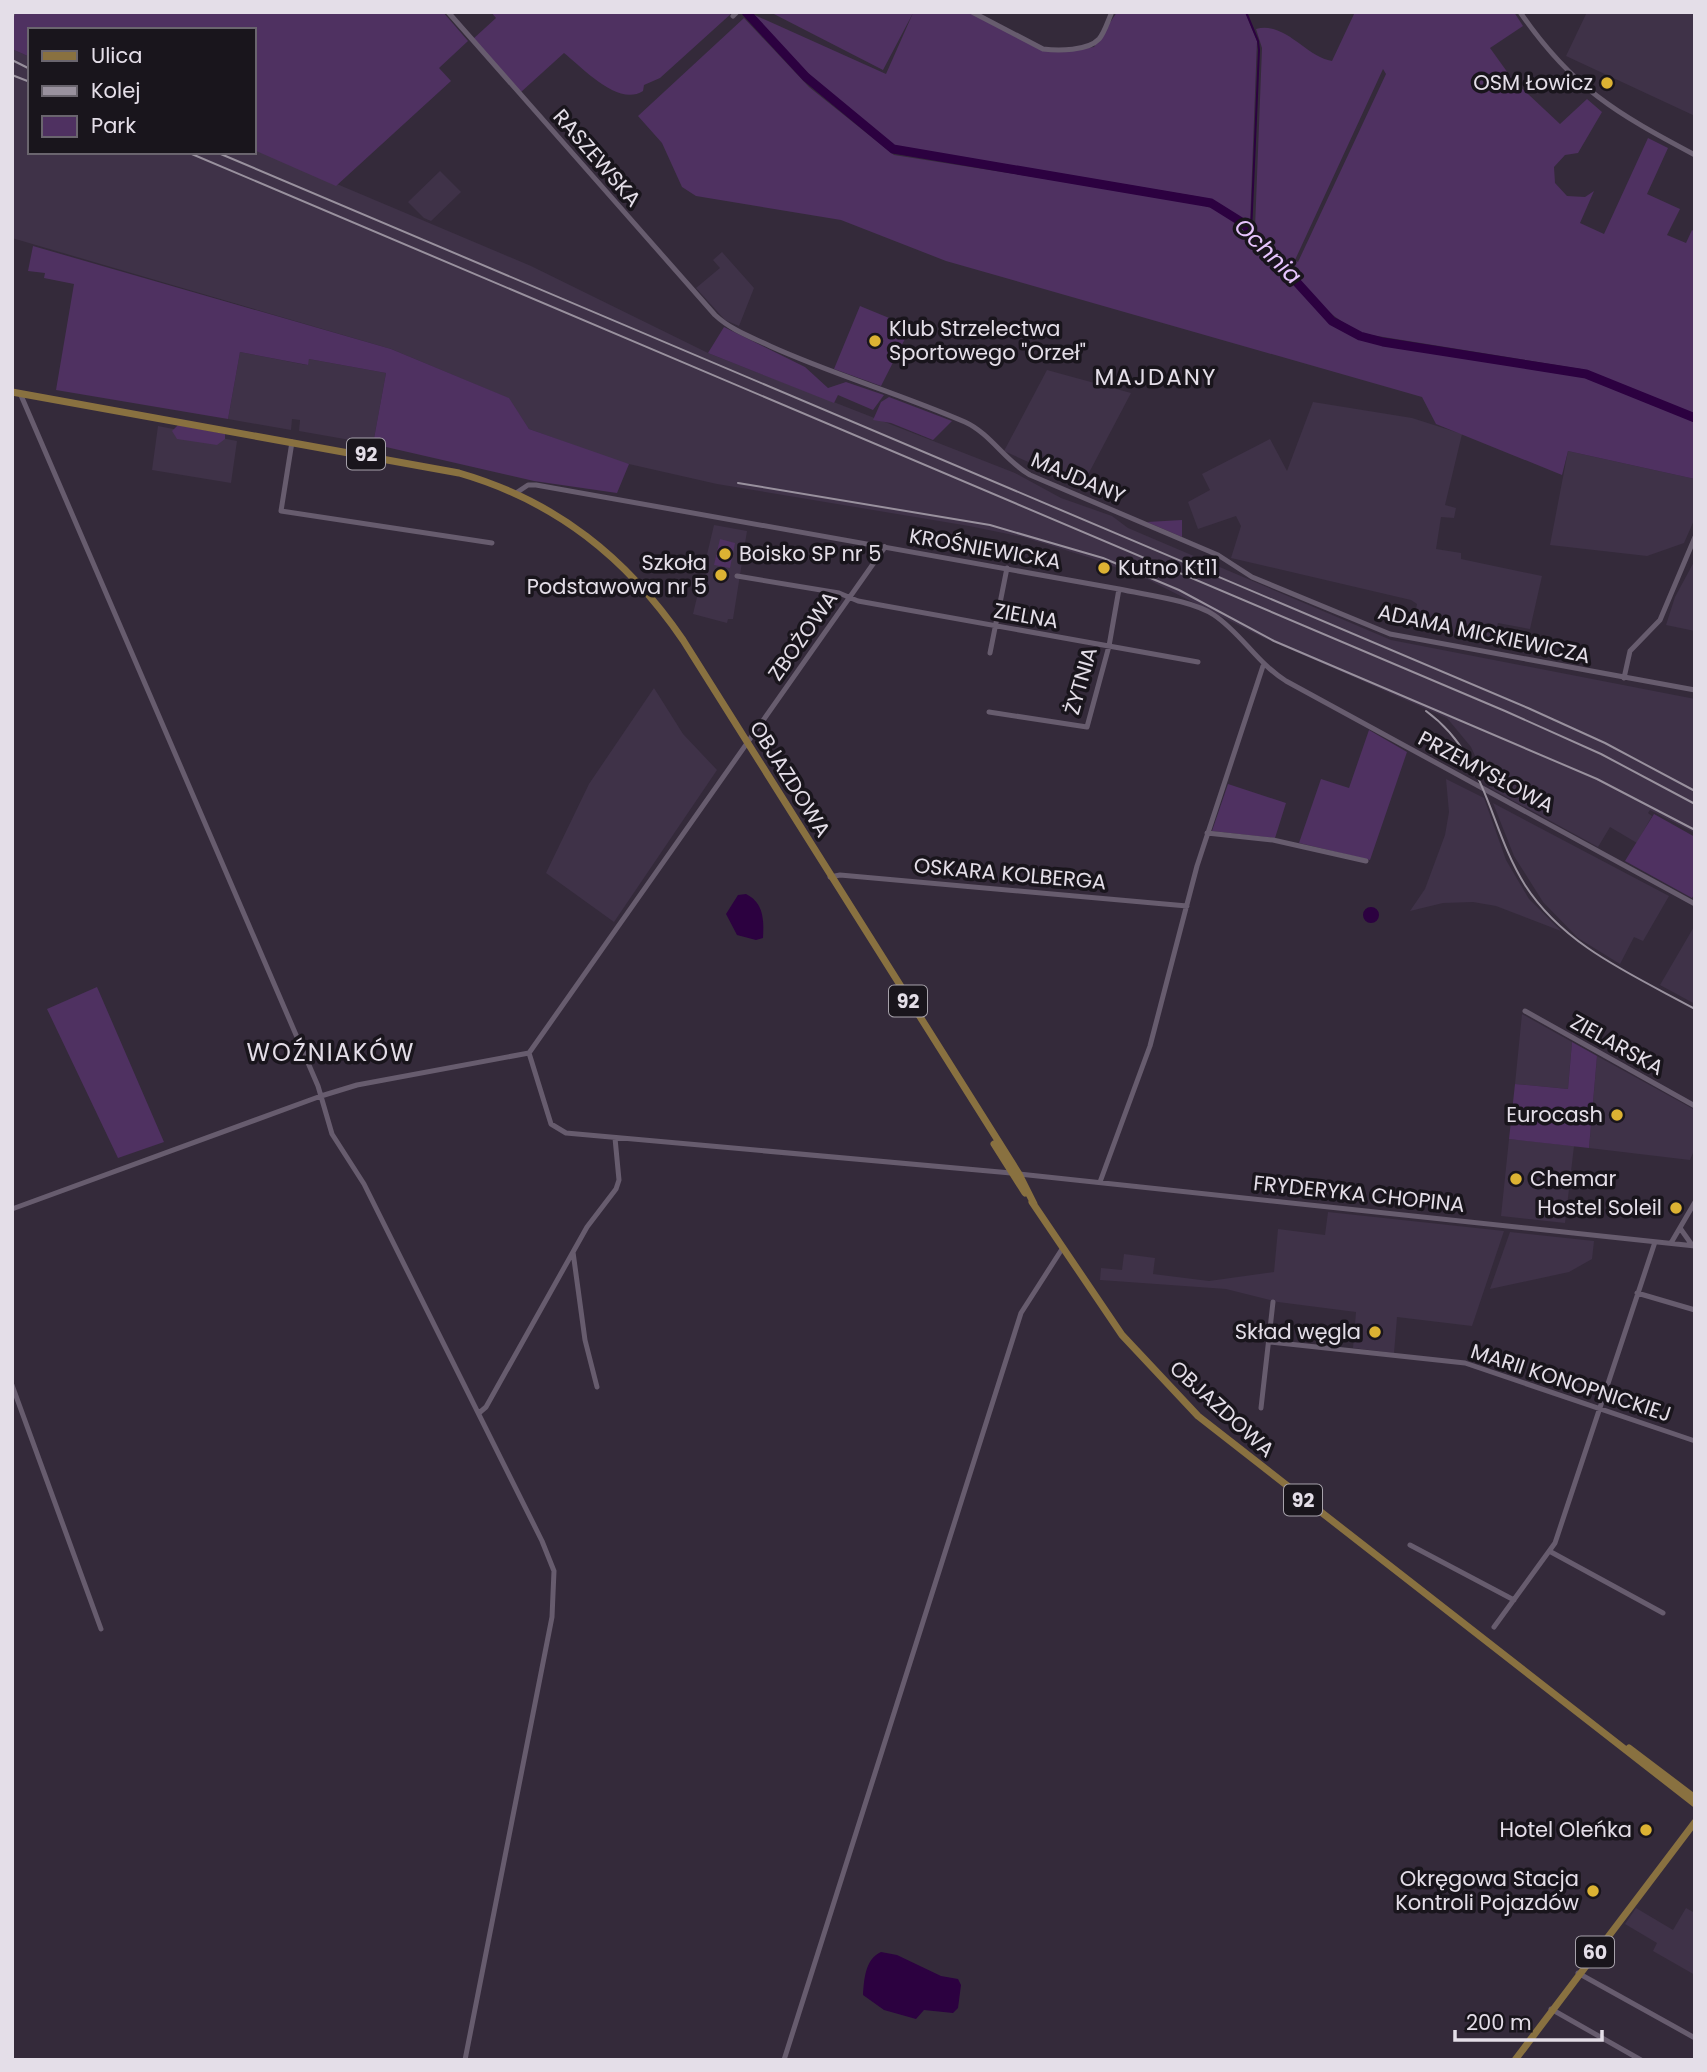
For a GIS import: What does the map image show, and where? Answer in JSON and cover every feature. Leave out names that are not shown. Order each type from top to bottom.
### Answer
[{"type":"main road","name":"92","points":[[16,392],[439,468],[516,492]]},
{"type":"main road","name":"OBJAZDOWA","points":[[516,492],[588,535],[638,581],[660,606],[1062,1249],[1122,1335],[1153,1372],[1206,1423],[1597,1727],[1694,1799]]},
{"type":"main road","name":"60","points":[[1515,2060],[1578,1973],[1695,1822]]},
{"type":"street","name":"RASZEWSKA","points":[[448,12],[724,323]]},
{"type":"street","points":[[972,12],[1043,49],[1053,51],[1087,46],[1099,39],[1112,12]]},
{"type":"street","points":[[1520,12],[1544,45],[1597,99],[1695,155]]},
{"type":"street","name":"MAJDANY","points":[[724,323],[815,366],[966,422],[988,438],[1014,466],[1030,475],[1218,555],[1236,567]]},
{"type":"street","points":[[16,392],[321,1096],[332,1134],[364,1184],[480,1413],[554,1571],[555,1587],[465,2060]]},
{"type":"street","points":[[292,441],[281,511],[492,543]]},
{"type":"street","name":"KROŚNIEWICKA","points":[[516,492],[528,485],[536,485],[1119,589],[1213,614],[1263,666]]},
{"type":"street","points":[[1624,678],[1630,651],[1660,620],[1695,537]]},
{"type":"street","name":"ZBOŻOWA","points":[[528,1053],[885,547]]},
{"type":"street","name":"ADAMA MICKIEWICZA","points":[[1236,567],[1390,634],[1695,690]]},
{"type":"street","points":[[990,653],[1007,568]]},
{"type":"street","name":"ZIELNA","points":[[737,576],[996,627],[1198,662]]},
{"type":"street","name":"ŻYTNIA","points":[[989,712],[1087,727],[1108,646],[1119,589]]},
{"type":"street","points":[[1100,1182],[1150,1046],[1207,832],[1263,666]]},
{"type":"street","name":"PRZEMYSŁOWA","points":[[1263,666],[1695,904]]},
{"type":"street","points":[[1207,832],[1273,840],[1366,861]]},
{"type":"street","name":"OSKARA KOLBERGA","points":[[830,877],[845,875],[1187,906]]},
{"type":"street","name":"ZIELARSKA","points":[[1525,1011],[1695,1106]]},
{"type":"street","points":[[12,1209],[356,1085],[528,1053]]},
{"type":"street","name":"FRYDERYKA CHOPINA","points":[[528,1053],[551,1125],[566,1133],[1100,1182],[1694,1246]]},
{"type":"street","points":[[480,1413],[486,1407],[587,1227],[616,1189],[619,1180],[615,1138]]},
{"type":"street","points":[[1671,1243],[1695,1202]]},
{"type":"street","points":[[1680,1228],[1686,1241],[1694,1246]]},
{"type":"street","points":[[1494,1627],[1551,1552],[1655,1242]]},
{"type":"street","points":[[784,2060],[1021,1313],[1062,1249]]},
{"type":"street","points":[[573,1252],[585,1340],[597,1387]]},
{"type":"street","points":[[1637,1293],[1695,1310]]},
{"type":"street","points":[[1261,1408],[1273,1302]]},
{"type":"street","name":"MARII KONOPNICKIEJ","points":[[1269,1342],[1465,1363],[1695,1441]]},
{"type":"street","points":[[12,1385],[101,1629]]},
{"type":"street","points":[[1410,1545],[1514,1600]]},
{"type":"street","points":[[1551,1552],[1663,1613]]},
{"type":"street","points":[[1578,1973],[1695,2038]]},
{"type":"street","points":[[1551,2009],[1641,2060]]},
{"type":"shaded area","points":[[1587,12],[1695,12],[1695,116],[1566,56]]},
{"type":"shaded area","points":[[12,49],[28,56],[28,154],[256,154],[256,150],[531,266],[708,353],[1015,473],[1061,498],[1112,516],[1128,528],[1391,640],[1695,699],[1695,833],[1650,810],[1648,813],[1652,816],[1637,843],[1610,827],[1598,847],[1490,788],[1471,747],[1447,718],[1264,638],[1147,579],[1091,558],[1023,537],[717,484],[620,462],[529,429],[508,398],[391,349],[12,238]]},
{"type":"shaded area","points":[[440,171],[461,192],[431,221],[424,218],[408,202]]},
{"type":"shaded area","points":[[722,252],[754,288],[739,326],[725,320],[696,288],[720,268],[713,260]]},
{"type":"shaded area","points":[[240,352],[307,365],[309,359],[386,373],[373,444],[299,431],[300,420],[292,419],[291,430],[228,419]]},
{"type":"shaded area","points":[[1047,370],[1131,393],[1082,486],[1004,451]]},
{"type":"shaded area","points":[[1313,402],[1412,418],[1462,434],[1445,505],[1456,508],[1454,518],[1441,517],[1436,549],[1461,553],[1461,559],[1542,576],[1530,629],[1498,623],[1494,641],[1412,628],[1417,604],[1411,600],[1231,558],[1241,526],[1236,516],[1198,529],[1188,502],[1210,490],[1202,474],[1270,439],[1287,471]]},
{"type":"shaded area","points":[[158,426],[237,441],[231,483],[152,470]]},
{"type":"shaded area","points":[[1568,451],[1695,479],[1695,518],[1684,543],[1647,556],[1550,545]]},
{"type":"shaded area","name":"Szkoła Podstawowa nr 5","points":[[714,525],[747,531],[733,619],[728,619],[727,623],[693,614]]},
{"type":"shaded area","points":[[1695,560],[1695,631],[1666,625],[1675,597]]},
{"type":"shaded area","points":[[654,688],[683,734],[717,770],[614,922],[546,873],[589,784]]},
{"type":"shaded area","points":[[1446,779],[1484,798],[1506,860],[1529,899],[1561,931],[1496,906],[1473,902],[1443,903],[1410,911],[1425,889],[1445,835],[1449,812]]},
{"type":"shaded area","points":[[1493,803],[1669,896],[1643,941],[1634,937],[1620,964],[1578,938],[1543,902],[1514,856]]},
{"type":"shaded area","points":[[746,894],[760,907],[763,938],[756,940],[737,935],[726,914],[738,895]]},
{"type":"shaded area","points":[[1371,907],[1377,909],[1377,921],[1371,923],[1365,921],[1363,915],[1365,909]]},
{"type":"shaded area","points":[[1695,925],[1695,1004],[1660,985]]},
{"type":"shaded area","points":[[1522,1014],[1572,1042],[1568,1089],[1515,1084]]},
{"type":"shaded area","points":[[1597,1056],[1695,1110],[1695,1148],[1690,1160],[1589,1148]]},
{"type":"shaded area","points":[[1509,1139],[1574,1146],[1565,1223],[1501,1216]]},
{"type":"shaded area","points":[[1328,1212],[1504,1231],[1472,1326],[1397,1317],[1394,1353],[1353,1348],[1356,1312],[1278,1302],[1226,1289],[1100,1280],[1101,1268],[1122,1270],[1124,1254],[1155,1258],[1153,1274],[1209,1281],[1274,1272],[1278,1229],[1325,1235]]},
{"type":"shaded area","points":[[1510,1232],[1594,1241],[1592,1259],[1569,1272],[1490,1289]]},
{"type":"shaded area","points":[[1636,1908],[1673,1930],[1686,1908],[1695,1913],[1695,1975],[1653,1951],[1657,1943],[1625,1924]]},
{"type":"shaded area","points":[[881,1952],[897,1955],[941,1976],[958,1979],[961,1985],[958,2008],[953,2013],[924,2010],[916,2019],[884,2010],[863,1995],[869,1965]]},
{"type":"green space","points":[[16,12],[443,12],[468,41],[439,68],[451,81],[336,186],[256,151],[256,28],[28,28],[28,56],[12,49],[12,20]]},
{"type":"green space","points":[[491,12],[733,12],[660,78],[644,85],[643,91],[633,95],[623,94],[601,84],[564,53],[521,92],[473,39],[496,18]]},
{"type":"green space","points":[[748,12],[886,74],[913,13],[883,70],[770,12],[968,12],[1053,52],[1094,47],[1117,12],[1245,12],[1257,41],[1250,224],[1223,206],[1200,197],[890,145],[828,94]]},
{"type":"green space","points":[[1355,12],[1514,12],[1523,26],[1490,48],[1513,80],[1560,124],[1587,99],[1602,112],[1578,153],[1565,155],[1554,167],[1555,183],[1567,196],[1585,197],[1594,191],[1580,223],[1604,234],[1648,138],[1668,148],[1647,194],[1680,209],[1667,235],[1686,243],[1692,230],[1695,232],[1695,415],[1581,369],[1365,334],[1349,326],[1318,302],[1255,228],[1262,48],[1256,29],[1276,30],[1322,58],[1332,61]],"holes":[[[1383,69],[1386,74],[1298,262],[1295,260]]]},
{"type":"green space","points":[[744,18],[809,87],[894,155],[1193,202],[1220,211],[1239,225],[1342,330],[1385,345],[1584,377],[1695,422],[1695,479],[1568,451],[1562,475],[1436,424],[1422,397],[946,261],[841,220],[696,196],[682,187],[662,143],[638,116]]},
{"type":"green space","points":[[33,246],[391,349],[509,398],[529,429],[629,464],[617,493],[534,481],[373,444],[386,373],[309,359],[308,365],[240,352],[228,419],[56,390],[74,284],[44,278],[45,273],[28,271]]},
{"type":"green space","name":"Klub Strzelectwa Sportowego \"Orzeł\"","points":[[860,306],[911,327],[881,386],[834,369]]},
{"type":"green space","points":[[724,327],[805,367],[828,388],[846,382],[884,395],[873,410],[838,395],[834,403],[708,353]]},
{"type":"green space","points":[[889,397],[952,421],[933,440],[891,423],[873,420],[881,402]]},
{"type":"green space","points":[[178,425],[225,434],[225,439],[217,445],[177,439],[172,431]]},
{"type":"green space","points":[[1182,520],[1182,537],[1147,522]]},
{"type":"green space","name":"Boisko SP nr 5","points":[[720,539],[735,543],[730,568],[714,565]]},
{"type":"green space","points":[[1369,730],[1407,752],[1370,860],[1299,843],[1321,779],[1349,788]]},
{"type":"green space","points":[[1228,784],[1286,803],[1275,838],[1212,831]]},
{"type":"green space","points":[[1654,814],[1695,837],[1695,893],[1692,898],[1625,861]]},
{"type":"green space","points":[[97,987],[164,1142],[118,1158],[47,1009]]},
{"type":"green space","points":[[1572,1042],[1597,1056],[1589,1148],[1509,1139],[1515,1084],[1568,1089]]},
{"type":"waterway","name":"Ochnia","points":[[746,12],[806,77],[893,149],[1211,203],[1243,223],[1332,321],[1360,336],[1383,342],[1586,374],[1695,418]]},
{"type":"waterway","points":[[1246,12],[1259,50],[1251,232]]},
{"type":"railway","points":[[12,60],[28,68]]},
{"type":"railway","points":[[12,75],[28,81]]},
{"type":"railway","points":[[192,154],[1505,711],[1601,754],[1695,804]]},
{"type":"railway","points":[[221,154],[1528,708],[1605,743],[1695,791]]},
{"type":"railway","points":[[738,483],[990,525],[1103,558],[1179,590],[1274,641],[1597,779],[1695,830]]},
{"type":"railway","points":[[1426,711],[1462,748],[1484,792],[1513,862],[1525,885],[1541,906],[1559,925],[1601,957],[1695,1009]]},
{"type":"place","name":"OSM Łowicz","points":[[1607,83]]},
{"type":"place","name":"Klub Strzelectwa Sportowego \"Orzeł\"","points":[[875,341]]},
{"type":"place","name":"Boisko SP nr 5","points":[[725,554]]},
{"type":"place","name":"Kutno Kt11","points":[[1104,568]]},
{"type":"place","name":"Szkoła Podstawowa nr 5","points":[[721,575]]},
{"type":"place","name":"Eurocash","points":[[1617,1115]]},
{"type":"place","name":"Chemar","points":[[1516,1179]]},
{"type":"place","name":"Hostel Soleil","points":[[1676,1208]]},
{"type":"place","name":"Skład węgla","points":[[1375,1332]]},
{"type":"place","name":"Hotel Oleńka","points":[[1646,1830]]},
{"type":"place","name":"Okręgowa Stacja Kontroli Pojazdów","points":[[1593,1891]]},
{"type":"district","name":"MAJDANY","points":[[1156,377]]},
{"type":"district","name":"WOŹNIAKÓW","points":[[331,1053]]}]
